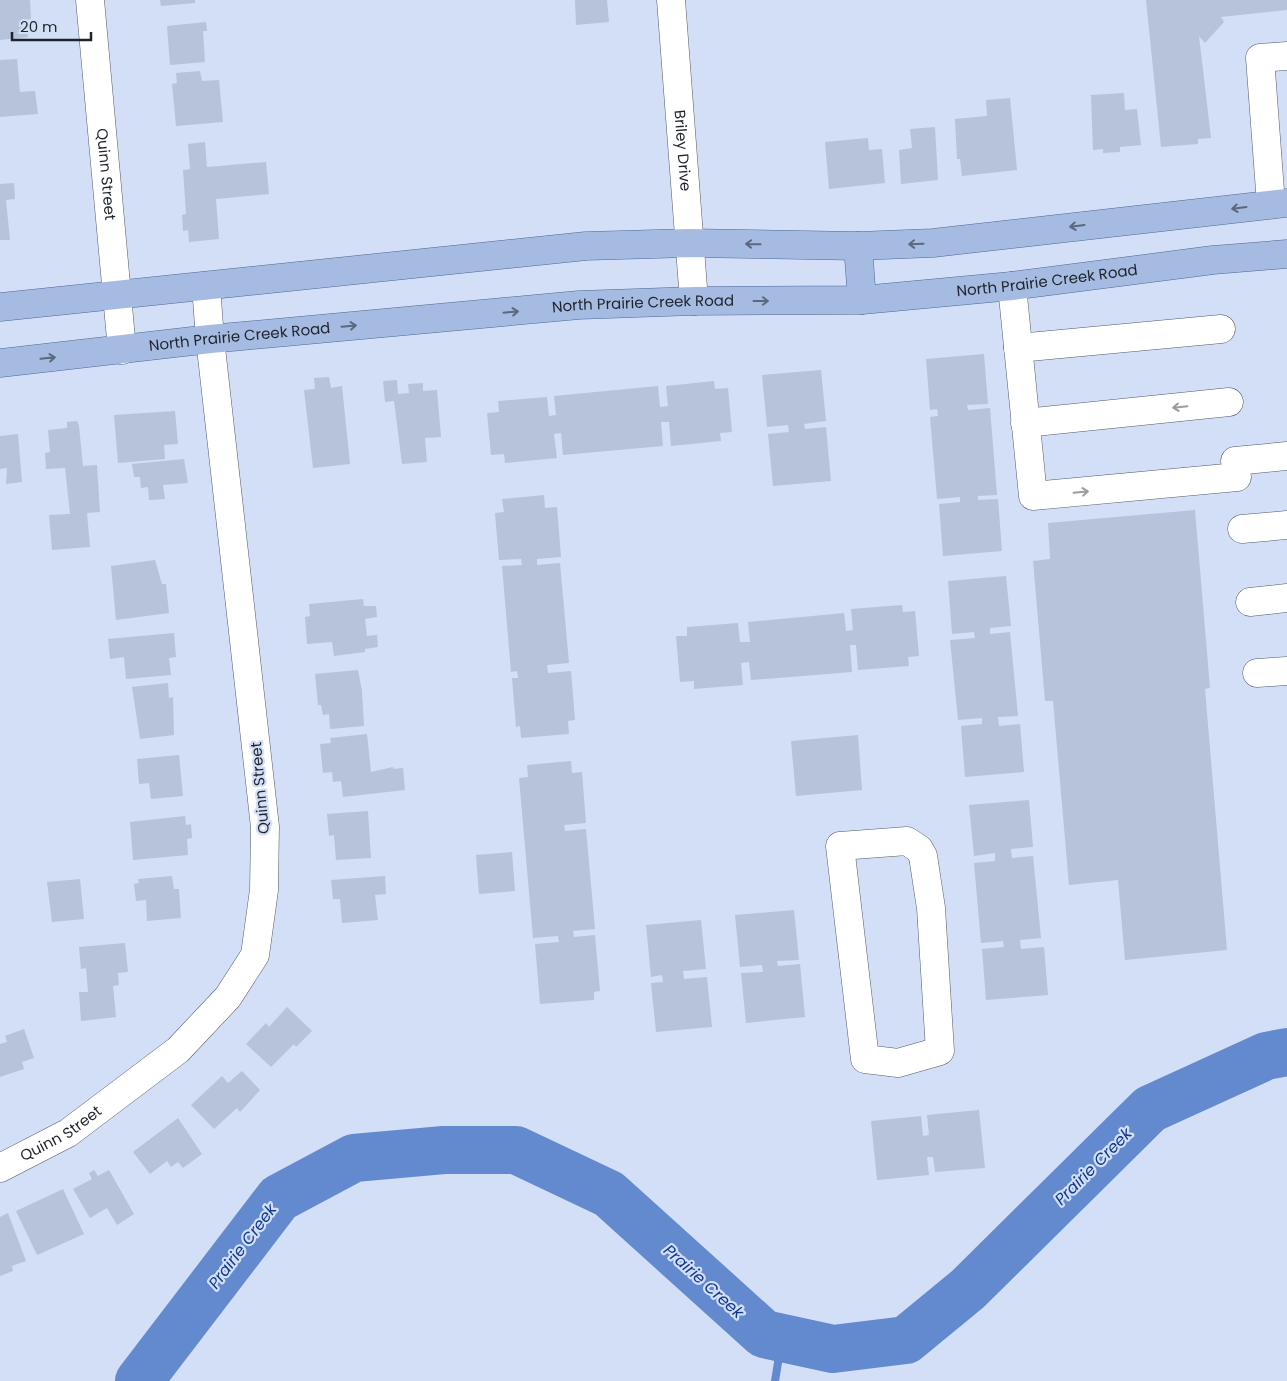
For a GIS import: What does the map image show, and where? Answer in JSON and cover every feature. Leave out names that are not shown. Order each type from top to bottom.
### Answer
[{"type":"main road","points":[[0,307],[586,246],[690,243],[858,246],[933,243],[1279,203]]},
{"type":"main road","points":[[858,246],[862,300]]},
{"type":"main road","name":"North Prairie Creek Road","points":[[0,364],[210,339],[579,305],[694,301],[862,300],[1012,286],[1213,260],[1287,254]]},
{"type":"street","name":"Quinn Street","points":[[90,0],[122,350]]},
{"type":"street","name":"Briley Drive","points":[[671,0],[694,301]]},
{"type":"street","points":[[1279,203],[1260,58],[1287,56]]},
{"type":"street","name":"Quinn Street","points":[[0,1168],[68,1133],[178,1050],[228,997],[255,955],[264,890],[265,827],[210,339],[206,286]]},
{"type":"street","points":[[1012,286],[1033,496],[1236,469],[1287,456]]},
{"type":"street","points":[[1018,348],[1221,329]]},
{"type":"street","points":[[1026,422],[1229,402]]},
{"type":"street","points":[[1242,529],[1287,525]]},
{"type":"street","points":[[1250,602],[1287,598]]},
{"type":"street","points":[[1258,673],[1287,671]]},
{"type":"street","points":[[907,841],[919,849],[923,856],[931,908],[940,1051],[898,1063],[865,1059],[840,846],[907,841]]},
{"type":"building","points":[[0,0],[30,0],[31,19],[26,20],[28,37],[0,40]]},
{"type":"building","points":[[160,0],[195,0],[195,3],[161,6]]},
{"type":"building","points":[[575,0],[607,0],[609,22],[576,25]]},
{"type":"building","points":[[1146,0],[1287,0],[1287,10],[1221,17],[1224,22],[1205,43],[1199,36],[1211,138],[1198,139],[1198,144],[1161,147]]},
{"type":"building","points":[[206,22],[207,31],[203,31],[205,62],[170,65],[167,26]]},
{"type":"building","points":[[17,59],[20,92],[35,91],[38,114],[0,117],[0,60]]},
{"type":"building","points":[[200,71],[202,81],[219,80],[223,122],[176,126],[172,84],[177,83],[176,73]]},
{"type":"building","points":[[1124,93],[1125,110],[1137,109],[1141,145],[1120,147],[1120,152],[1103,153],[1103,149],[1093,150],[1091,95]]},
{"type":"building","points":[[1010,98],[1017,170],[962,176],[960,159],[957,159],[955,119],[987,116],[986,100]]},
{"type":"building","points":[[935,127],[938,180],[901,184],[899,150],[912,148],[910,129]]},
{"type":"building","points":[[868,138],[869,150],[882,149],[885,183],[829,189],[825,142]]},
{"type":"building","points":[[205,142],[207,167],[266,162],[269,194],[216,199],[219,239],[189,242],[188,230],[183,231],[182,215],[186,214],[183,170],[190,169],[188,144]]},
{"type":"building","points":[[14,183],[15,199],[6,200],[10,240],[0,240],[0,184]]},
{"type":"building","points":[[984,354],[988,404],[967,405],[968,410],[990,408],[997,495],[978,496],[978,500],[998,499],[1002,551],[943,556],[939,504],[960,502],[960,497],[937,499],[930,417],[938,416],[937,409],[930,410],[926,359]]},
{"type":"building","points":[[821,370],[826,421],[804,424],[805,429],[826,427],[831,481],[773,486],[768,434],[789,432],[788,425],[767,427],[762,375]]},
{"type":"building","points":[[329,377],[331,388],[342,386],[350,464],[313,468],[304,390],[315,389],[314,378]]},
{"type":"building","points":[[397,380],[398,394],[409,393],[408,384],[423,383],[423,391],[437,390],[441,437],[425,438],[427,462],[402,464],[394,401],[385,402],[383,381]]},
{"type":"building","points":[[714,381],[715,389],[728,388],[732,432],[720,433],[721,441],[671,446],[669,422],[661,422],[663,446],[563,455],[561,433],[554,434],[557,458],[505,463],[504,454],[491,455],[487,413],[499,412],[498,401],[547,397],[549,416],[556,415],[554,396],[658,386],[660,407],[668,406],[666,386]]},
{"type":"building","points":[[175,411],[178,444],[164,445],[165,459],[118,463],[114,415]]},
{"type":"building","points":[[77,421],[83,466],[97,465],[100,512],[87,513],[90,547],[52,550],[49,515],[70,514],[65,468],[46,469],[45,453],[50,452],[48,430],[67,428],[67,422]]},
{"type":"building","points":[[18,434],[22,482],[6,484],[7,468],[0,469],[0,436]]},
{"type":"building","points":[[184,459],[188,483],[163,485],[165,499],[149,500],[148,487],[141,488],[140,477],[134,477],[132,464]]},
{"type":"building","points":[[544,495],[545,508],[557,507],[561,557],[537,559],[537,565],[560,563],[569,663],[547,665],[548,673],[571,671],[575,720],[568,721],[569,734],[521,738],[520,726],[516,727],[512,678],[518,678],[517,671],[511,672],[502,566],[522,565],[521,559],[499,560],[495,513],[504,512],[502,499]]},
{"type":"building","points":[[1195,510],[1210,688],[1205,689],[1227,950],[1125,960],[1118,880],[1069,885],[1053,701],[1045,701],[1033,561],[1050,559],[1048,523]]},
{"type":"building","points":[[155,560],[162,584],[166,584],[169,613],[116,620],[111,566]]},
{"type":"building","points":[[1006,576],[1011,626],[990,628],[990,634],[1010,632],[1018,716],[998,717],[999,726],[1020,724],[1024,772],[965,777],[961,726],[982,724],[982,718],[958,720],[950,640],[975,638],[974,632],[952,634],[948,581]]},
{"type":"building","points":[[363,599],[364,606],[376,606],[377,617],[365,619],[367,636],[377,635],[378,647],[365,649],[365,652],[334,656],[332,642],[307,644],[305,617],[310,616],[309,604]]},
{"type":"building","points":[[902,605],[903,612],[915,611],[919,656],[908,657],[909,666],[858,670],[856,645],[850,645],[852,672],[751,680],[749,662],[741,663],[743,685],[694,689],[694,681],[680,682],[676,636],[687,636],[687,627],[738,623],[740,642],[750,642],[748,622],[844,613],[846,631],[853,630],[851,609]]},
{"type":"building","points":[[174,633],[176,657],[169,658],[171,675],[126,679],[124,657],[110,659],[108,639]]},
{"type":"building","points":[[358,670],[362,691],[364,726],[330,729],[329,714],[323,715],[321,705],[318,705],[315,674]]},
{"type":"building","points":[[168,683],[169,698],[173,697],[174,735],[140,739],[132,687]]},
{"type":"building","points":[[367,734],[371,772],[393,767],[394,769],[403,768],[405,790],[343,797],[341,781],[333,782],[332,772],[323,773],[320,744],[331,743],[330,738]]},
{"type":"building","points":[[858,735],[862,790],[796,796],[791,741]]},
{"type":"building","points":[[179,755],[183,796],[151,799],[149,783],[139,784],[137,759]]},
{"type":"building","points":[[571,761],[572,773],[582,772],[586,823],[564,825],[565,831],[586,829],[595,929],[573,931],[574,937],[595,935],[600,991],[594,992],[594,1000],[540,1004],[535,944],[559,942],[558,936],[533,938],[519,778],[528,777],[527,765]]},
{"type":"building","points":[[1029,800],[1033,847],[1011,849],[1012,858],[1033,856],[1041,938],[1020,940],[1021,949],[1044,947],[1048,995],[986,1000],[982,949],[1004,947],[1003,941],[981,943],[974,863],[995,861],[995,853],[974,856],[969,805]]},
{"type":"building","points":[[368,811],[371,858],[336,860],[334,835],[329,836],[327,814]]},
{"type":"building","points":[[185,816],[186,825],[191,824],[192,838],[187,839],[188,855],[133,860],[130,822]]},
{"type":"building","points":[[512,852],[515,891],[479,894],[476,855]]},
{"type":"building","points":[[172,876],[174,889],[179,889],[181,918],[147,921],[146,900],[136,901],[134,884],[139,883],[138,879]]},
{"type":"building","points":[[385,876],[386,894],[375,895],[378,920],[342,923],[340,899],[333,899],[331,880]]},
{"type":"building","points":[[80,879],[84,919],[52,922],[47,882]]},
{"type":"building","points":[[794,910],[799,960],[777,961],[778,966],[800,964],[805,1017],[746,1023],[741,973],[763,972],[762,965],[740,967],[735,915]]},
{"type":"building","points":[[701,920],[706,969],[683,971],[684,979],[707,977],[712,1027],[656,1032],[651,983],[663,982],[662,975],[651,977],[646,925]]},
{"type":"building","points":[[125,943],[128,972],[118,973],[119,985],[113,986],[116,1017],[81,1021],[79,992],[88,992],[86,968],[81,969],[79,947]]},
{"type":"building","points":[[287,1007],[312,1031],[296,1047],[294,1044],[271,1067],[246,1044],[266,1023],[269,1027]]},
{"type":"building","points":[[24,1029],[34,1058],[22,1062],[24,1069],[0,1077],[0,1044],[7,1042],[5,1036]]},
{"type":"building","points":[[242,1071],[260,1090],[240,1112],[237,1108],[214,1129],[191,1105],[222,1076],[228,1083]]},
{"type":"building","points":[[979,1110],[985,1168],[935,1172],[933,1157],[927,1157],[929,1175],[877,1180],[871,1121],[921,1116],[923,1136],[929,1135],[927,1115]]},
{"type":"building","points":[[178,1118],[202,1154],[183,1168],[178,1162],[171,1167],[167,1161],[150,1174],[133,1152]]},
{"type":"building","points":[[94,1170],[98,1176],[109,1170],[134,1214],[117,1225],[107,1208],[90,1218],[73,1189],[92,1179],[89,1173]]},
{"type":"building","points":[[63,1189],[84,1234],[37,1255],[16,1211]]},
{"type":"building","points":[[8,1213],[26,1261],[12,1266],[13,1271],[0,1276],[0,1217]]},
{"type":"waterway","name":"Prairie Creek","points":[[139,1381],[279,1198],[354,1158],[444,1150],[516,1150],[609,1194],[764,1334],[833,1349],[906,1340],[968,1289],[1150,1109],[1266,1056],[1287,1052]]},
{"type":"waterway","points":[[775,1381],[782,1338]]}]
